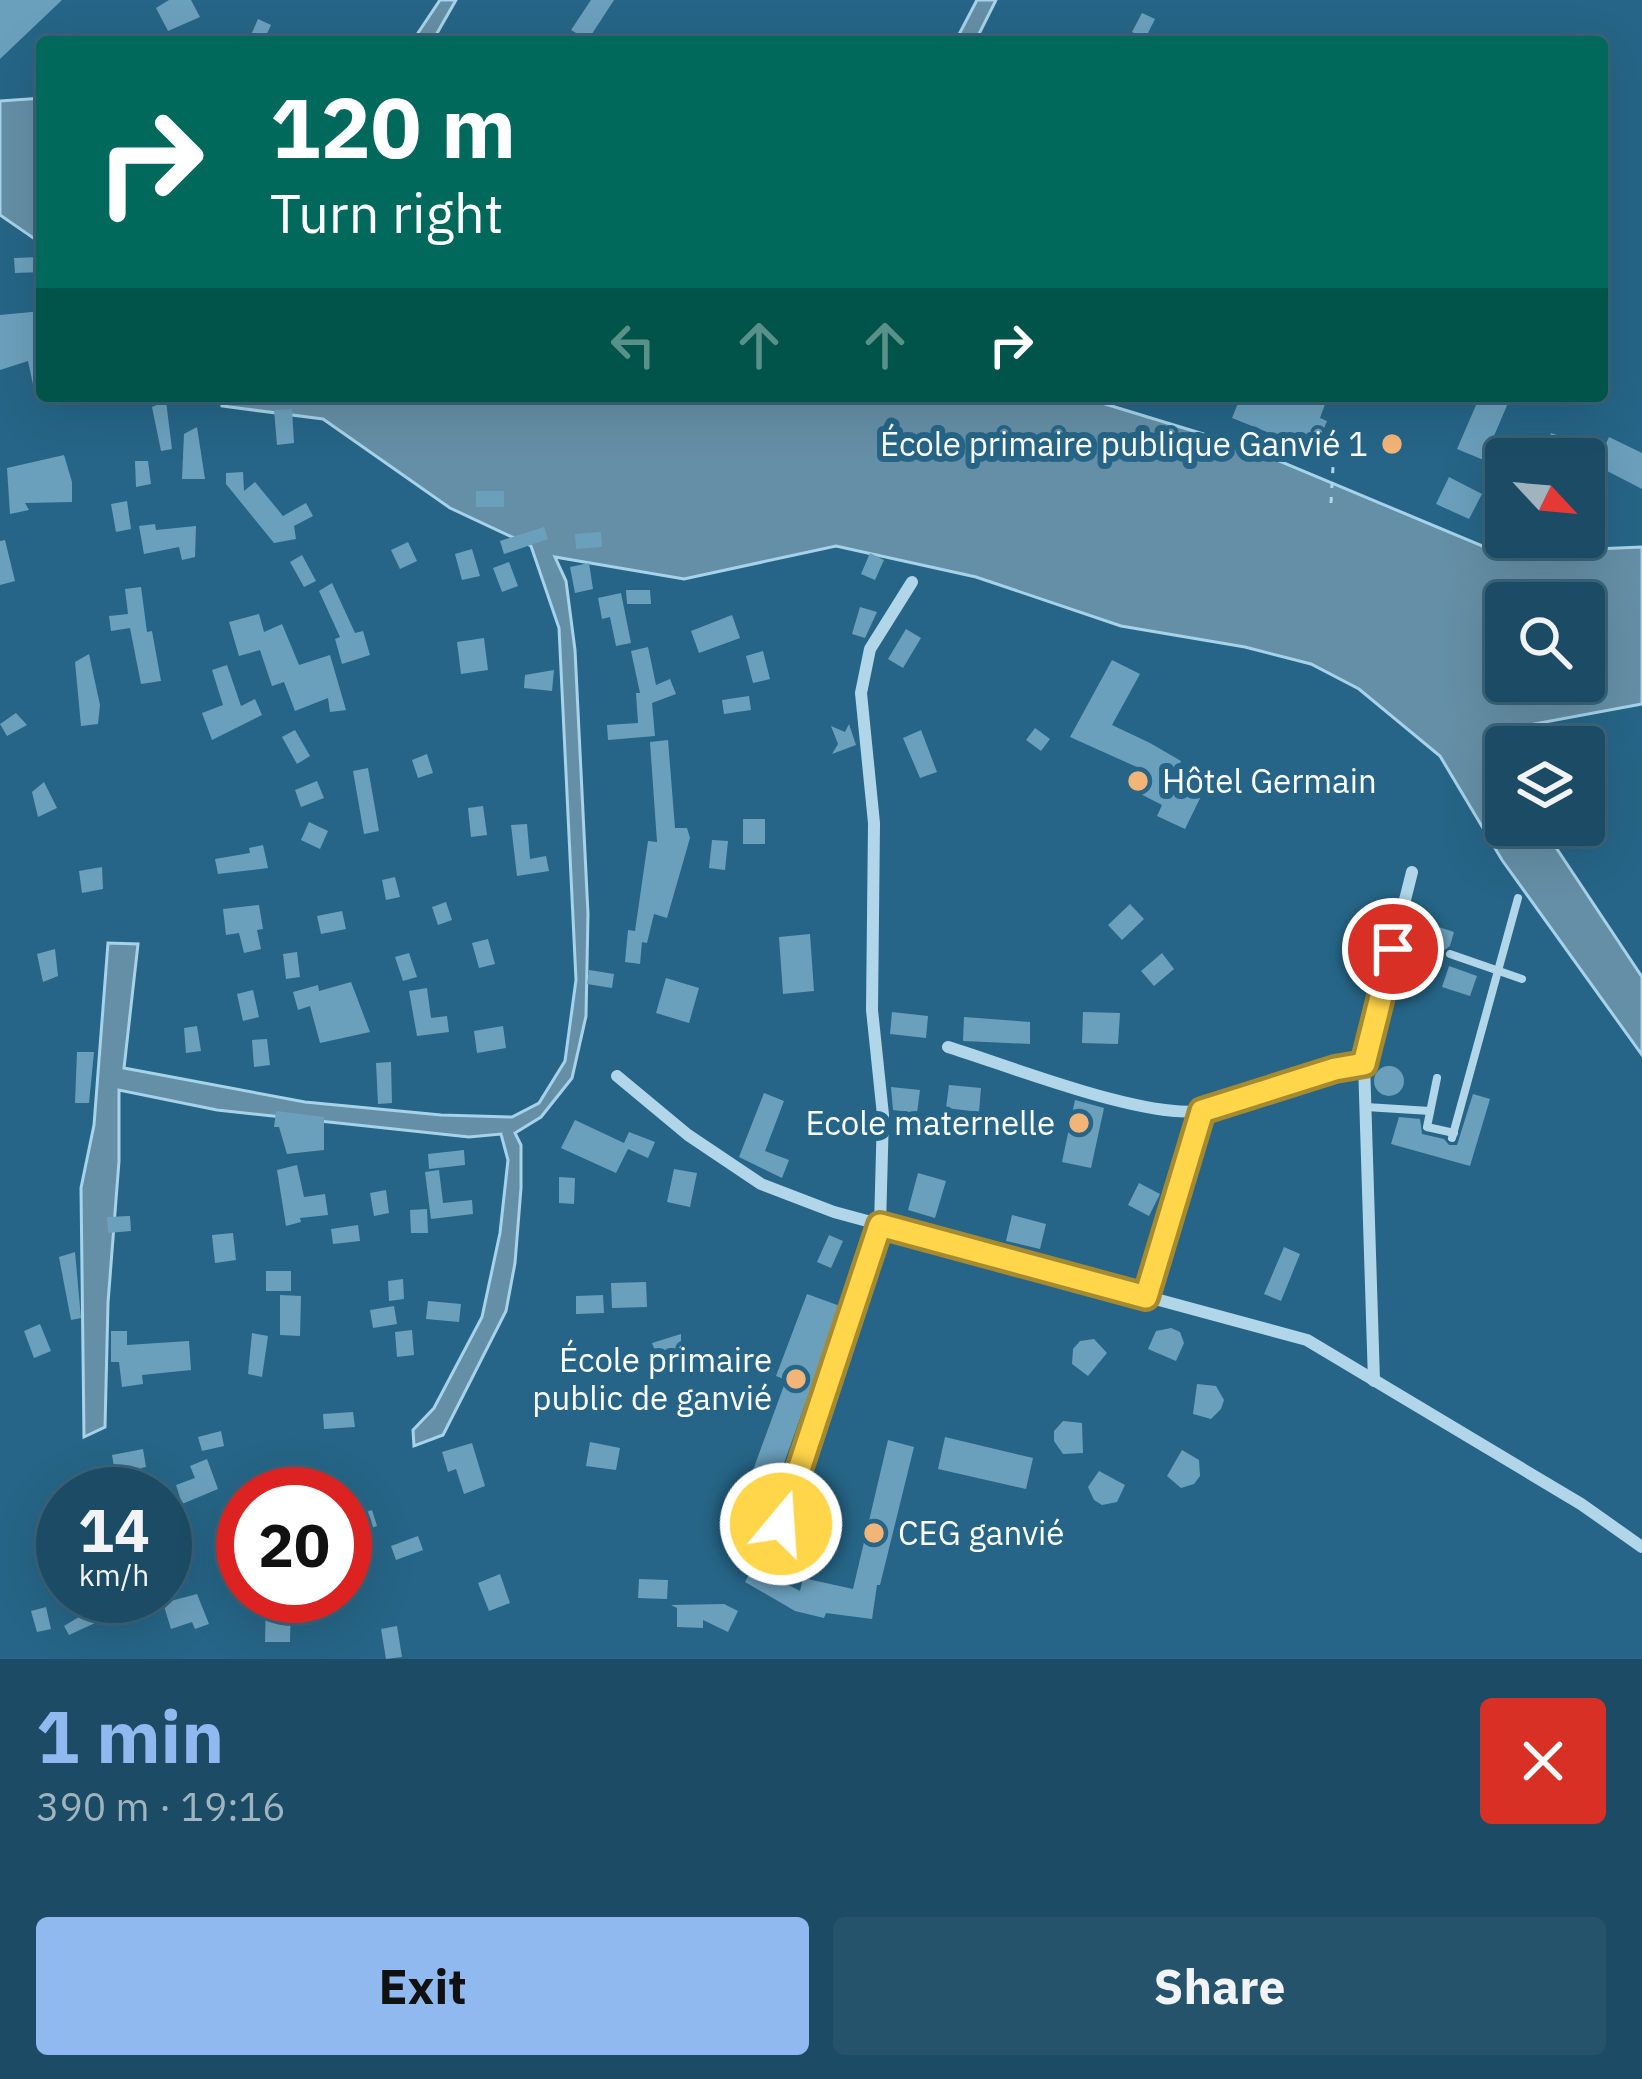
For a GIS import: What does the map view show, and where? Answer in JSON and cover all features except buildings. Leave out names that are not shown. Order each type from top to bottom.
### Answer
[{"type":"street","points":[[880,1225],[883,1115],[872,1010],[874,824],[861,693],[870,649],[911,582]]},
{"type":"street","points":[[1374,1381],[1364,1064],[1412,872]]},
{"type":"street","points":[[948,1047],[1154,1111],[1202,1111],[1364,1064]]},
{"type":"street","points":[[617,1076],[688,1135],[761,1184],[880,1225],[1307,1340],[1581,1504],[1642,1547]]},
{"type":"street","points":[[1146,1297],[1202,1111]]},
{"type":"lane","points":[[1437,1078],[1427,1126],[1453,1136],[1518,898]]},
{"type":"lane","points":[[1450,954],[1467,964],[1522,979]]},
{"type":"lane","points":[[1365,1107],[1430,1111]]},
{"type":"lane","points":[[781,1524],[880,1225]]},
{"type":"path","points":[[1331,503],[1334,467]]},
{"type":"water","points":[[440,0],[456,0],[435,36],[416,36]]},
{"type":"water","points":[[977,0],[996,0],[978,36],[958,36]]},
{"type":"water","points":[[36,98],[36,240],[0,215],[0,101]]},
{"type":"water","points":[[222,402],[1099,402],[1246,447],[1485,547],[1485,558],[1605,558],[1605,549],[1642,547],[1642,704],[1533,726],[1485,726],[1485,831],[1440,756],[1359,689],[1311,664],[1245,647],[1121,626],[976,577],[836,546],[684,579],[555,557],[566,581],[575,650],[588,914],[586,1016],[572,1078],[541,1117],[515,1133],[521,1145],[521,1188],[506,1311],[443,1435],[414,1446],[413,1430],[434,1408],[482,1317],[500,1233],[508,1160],[501,1134],[469,1137],[217,1110],[119,1090],[105,1427],[84,1437],[81,1188],[94,1125],[108,943],[138,944],[124,1068],[305,1102],[512,1117],[539,1103],[565,1061],[576,980],[559,628],[531,546],[450,508],[323,419],[222,406]]},
{"type":"water","points":[[1494,846],[1555,846],[1642,977],[1642,1055]]},
{"type":"place","name":"École primaire publique Ganvié 1","points":[[1392,444]]},
{"type":"place","name":"Hôtel Germain","points":[[1138,781]]},
{"type":"place","name":"Ecole maternelle","points":[[1079,1123]]},
{"type":"place","name":"École primaire public de ganvié","points":[[796,1379]]},
{"type":"place","name":"CEG ganvié","points":[[874,1533]]},
{"type":"route","points":[[781,1524],[880,1225],[1146,1297],[1202,1111],[1364,1064],[1393,949]]}]
